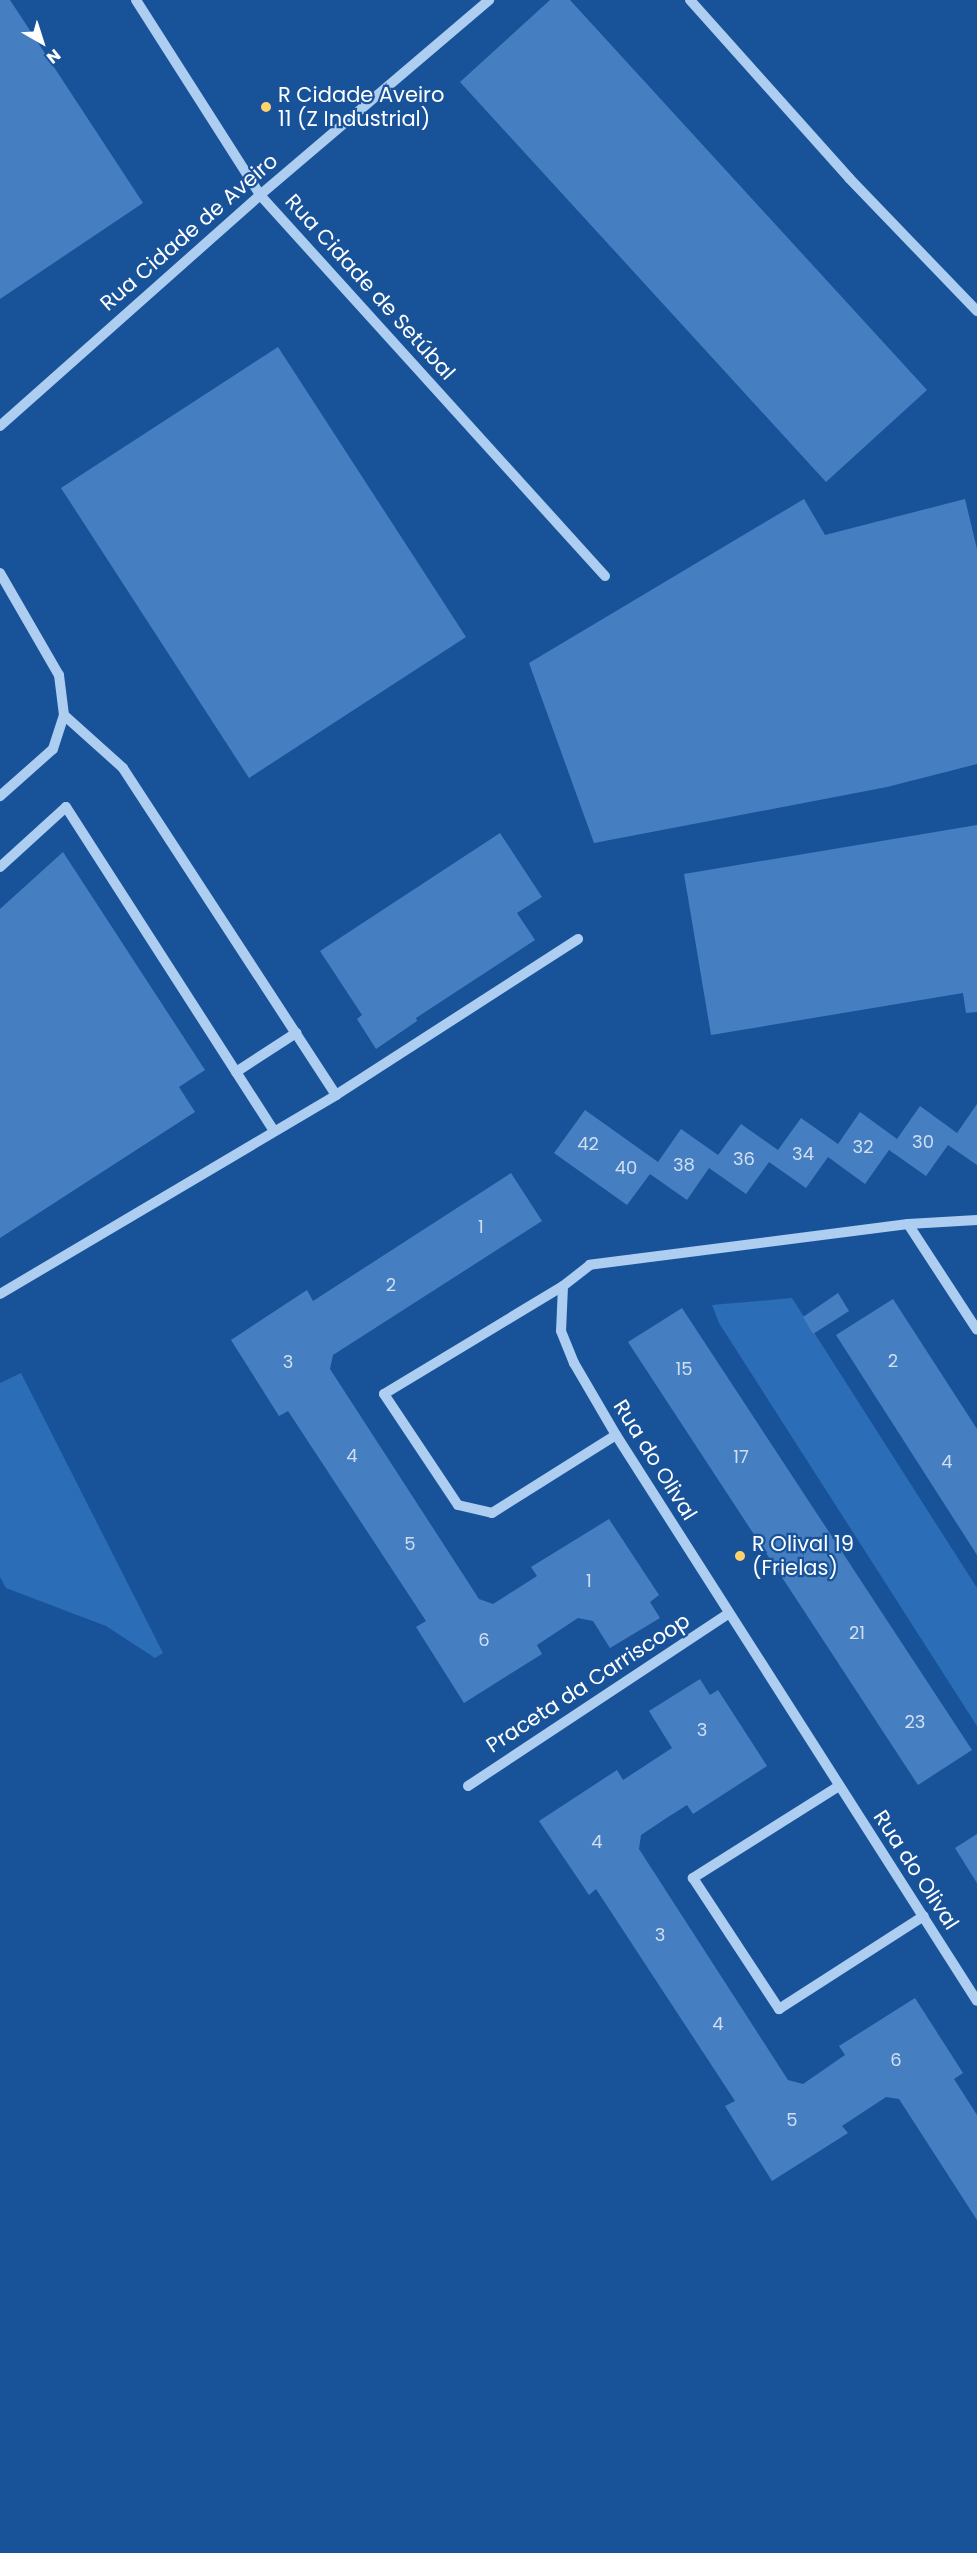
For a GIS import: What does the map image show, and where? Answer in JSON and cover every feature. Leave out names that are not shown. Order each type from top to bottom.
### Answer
[{"type":"street","name":"Rua Cidade de Setúbal","points":[[136,0],[260,195],[605,576]]},
{"type":"street","name":"Rua Cidade de Aveiro","points":[[0,426],[260,195],[489,0]]},
{"type":"street","points":[[690,0],[849,178],[977,311]]},
{"type":"street","points":[[0,573],[59,675],[64,715],[53,748],[0,796]]},
{"type":"street","points":[[64,715],[123,768],[336,1095]]},
{"type":"street","points":[[0,867],[66,807],[274,1131]]},
{"type":"street","points":[[0,1294],[336,1095],[578,939]]},
{"type":"street","points":[[236,1072],[296,1033]]},
{"type":"street","points":[[615,1435],[492,1513],[458,1505],[384,1394],[563,1286],[590,1264],[908,1224],[977,1220]]},
{"type":"street","points":[[908,1224],[977,1330]]},
{"type":"street","name":"Rua do Olival","points":[[563,1286],[561,1331],[574,1363],[615,1435],[977,2001]]},
{"type":"street","name":"Praceta da Carriscoop","points":[[468,1786],[729,1613]]},
{"type":"street","points":[[839,1786],[693,1878],[779,2009],[924,1916]]},
{"type":"shaded area","points":[[792,1298],[977,1588],[977,1726],[719,1323],[712,1305]]},
{"type":"shaded area","points":[[21,1373],[163,1653],[155,1658],[106,1626],[6,1588],[0,1577],[0,1383]]},
{"type":"building","points":[[0,0],[10,0],[143,203],[0,299]]},
{"type":"building","points":[[550,0],[570,0],[927,390],[826,482],[460,82]]},
{"type":"building","points":[[278,347],[466,637],[249,778],[61,488]]},
{"type":"building","points":[[804,499],[825,535],[965,499],[977,549],[977,764],[887,787],[594,843],[529,663]]},
{"type":"building","points":[[977,825],[977,1012],[966,1013],[963,993],[711,1035],[684,874]]},
{"type":"building","points":[[500,833],[542,897],[517,913],[535,940],[416,1018],[417,1021],[376,1049],[357,1019],[362,1015],[320,951]]},
{"type":"building","points":[[63,852],[205,1070],[179,1087],[195,1112],[0,1238],[0,909]]},
{"type":"building","points":[[977,1104],[977,1165],[948,1145],[926,1176],[889,1150],[865,1184],[828,1157],[806,1188],[769,1162],[746,1194],[709,1168],[687,1200],[650,1174],[627,1205],[554,1153],[585,1110],[658,1162],[681,1129],[718,1155],[741,1124],[778,1150],[801,1118],[838,1144],[860,1112],[897,1139],[920,1106],[957,1133]]},
{"type":"building","points":[[511,1173],[542,1221],[333,1355],[330,1369],[479,1599],[493,1604],[537,1576],[531,1567],[609,1519],[659,1595],[650,1602],[660,1618],[610,1648],[593,1621],[578,1618],[537,1645],[542,1654],[464,1703],[416,1627],[426,1621],[288,1411],[279,1416],[231,1340],[307,1290],[313,1301]]},
{"type":"building","points":[[838,1293],[849,1311],[813,1334],[803,1317]]},
{"type":"building","points":[[893,1299],[977,1429],[977,1555],[836,1335]]},
{"type":"building","points":[[682,1308],[972,1750],[918,1785],[628,1342]]},
{"type":"building","points":[[700,1679],[710,1695],[718,1690],[767,1766],[693,1814],[687,1805],[668,1817],[641,1835],[639,1849],[788,2080],[803,2084],[845,2055],[839,2046],[915,1998],[963,2073],[954,2079],[977,2115],[977,2220],[899,2099],[886,2097],[842,2126],[848,2133],[772,2181],[725,2106],[735,2101],[596,1889],[589,1895],[539,1821],[617,1770],[623,1780],[672,1748],[649,1711]]},
{"type":"building","points":[[977,1834],[977,1883],[955,1848]]},
{"type":"place","name":"R Cidade Aveiro 11 (Z Industrial)","points":[[266,107]]},
{"type":"place","name":"R Olival 19 (Frielas)","points":[[740,1556]]}]
